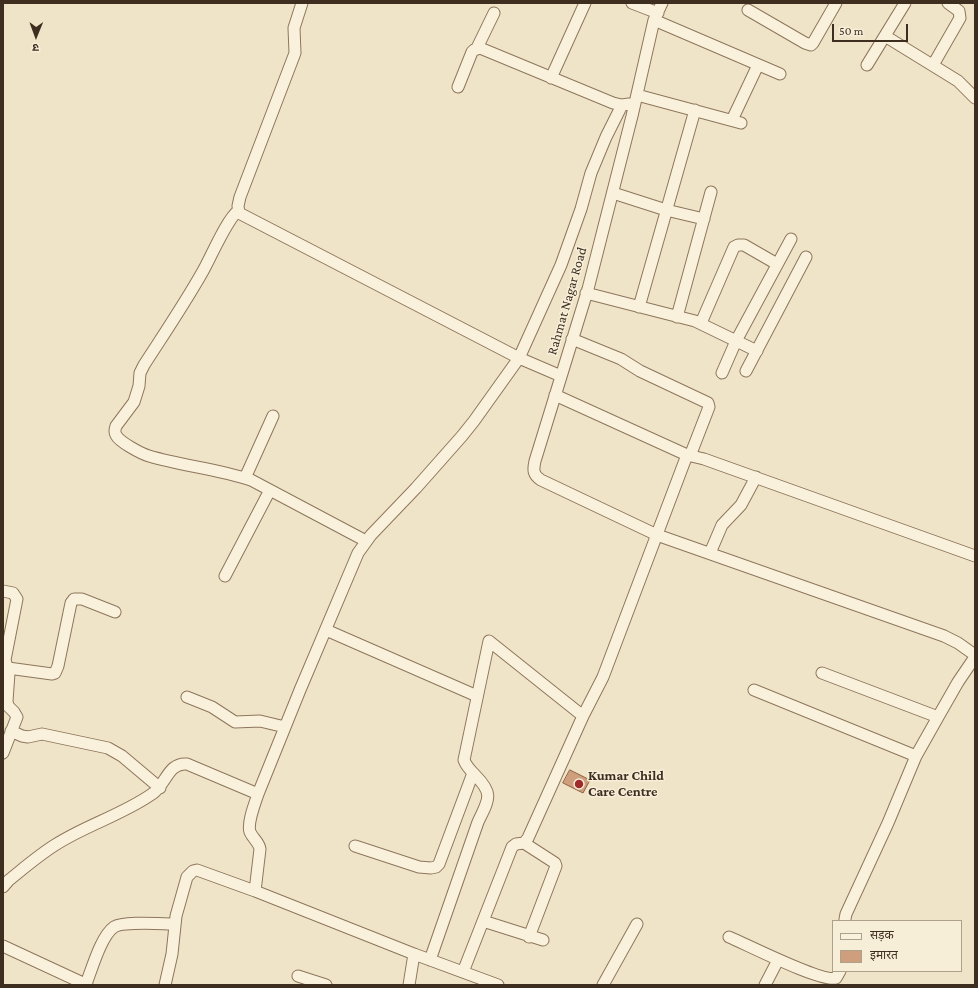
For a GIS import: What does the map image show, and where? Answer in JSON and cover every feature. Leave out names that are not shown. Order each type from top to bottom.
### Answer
[{"type":"street","points":[[302,3],[294,28],[295,53],[240,197],[238,211],[232,217],[202,272],[144,365],[140,373],[139,386],[134,402],[114,431],[117,438],[148,456],[245,478],[366,541]]},
{"type":"street","points":[[551,78],[585,3]]},
{"type":"street","points":[[632,3],[658,12],[758,65],[780,74]]},
{"type":"street","points":[[748,10],[811,45],[836,3]]},
{"type":"street","points":[[868,65],[905,3]]},
{"type":"street","points":[[933,65],[960,18],[959,11],[948,3]]},
{"type":"street","name":"Rahmat Nagar Road","points":[[657,535],[541,480],[534,474],[533,469],[586,293],[658,12]]},
{"type":"street","points":[[458,87],[472,52],[477,48],[494,13]]},
{"type":"street","points":[[885,36],[958,81],[975,98]]},
{"type":"street","points":[[477,48],[613,103],[622,105],[636,99],[695,110],[737,121],[758,65]]},
{"type":"street","points":[[255,891],[260,849],[259,844],[250,832],[250,826],[258,794],[358,553],[366,541],[462,436],[489,401],[518,358],[562,265],[595,164],[606,137],[622,105]]},
{"type":"street","points":[[639,307],[695,110]]},
{"type":"street","points":[[677,317],[711,192]]},
{"type":"street","points":[[612,193],[666,210],[704,218]]},
{"type":"street","points":[[238,211],[242,215],[518,358],[561,376]]},
{"type":"street","points":[[722,373],[736,341],[791,238]]},
{"type":"street","points":[[701,323],[734,248],[738,245],[744,245],[777,264]]},
{"type":"street","points":[[746,371],[806,257]]},
{"type":"street","points":[[586,293],[701,323],[757,351]]},
{"type":"street","points":[[524,843],[528,838],[583,716],[603,677],[657,535],[708,408],[708,403],[640,371],[622,359],[572,339]]},
{"type":"street","points":[[555,395],[688,456],[704,459],[756,477],[975,556]]},
{"type":"street","points":[[245,478],[273,416]]},
{"type":"street","points":[[710,553],[722,525],[741,505],[756,477]]},
{"type":"street","points":[[225,576],[270,490]]},
{"type":"street","points":[[657,535],[944,636],[958,643],[975,656],[958,682],[916,756],[844,920]]},
{"type":"street","points":[[3,591],[13,593],[17,599],[5,660],[9,673],[6,701],[17,717],[3,753]]},
{"type":"street","points":[[8,668],[52,674],[55,672],[58,666],[71,602],[74,599],[82,599],[115,612]]},
{"type":"street","points":[[326,630],[477,696]]},
{"type":"street","points":[[430,960],[478,822],[487,801],[488,793],[485,784],[465,764],[464,756],[489,641],[583,716]]},
{"type":"street","points":[[822,673],[938,717]]},
{"type":"street","points":[[754,690],[916,756]]},
{"type":"street","points":[[188,697],[212,707],[235,722],[260,721],[285,728]]},
{"type":"street","points":[[11,731],[22,736],[28,737],[42,734],[108,748],[122,756],[160,788]]},
{"type":"street","points":[[3,887],[55,844],[137,803],[160,788],[172,768],[176,765],[187,764],[258,794]]},
{"type":"street","points":[[355,846],[419,867],[436,867],[439,864],[473,773]]},
{"type":"street","points":[[463,972],[512,847],[516,844],[524,843],[555,863],[556,866],[529,937]]},
{"type":"street","points":[[165,985],[172,954],[175,924],[187,877],[193,871],[197,870],[498,985]]},
{"type":"street","points":[[483,921],[529,937],[543,940]]},
{"type":"street","points":[[3,946],[87,985],[104,939],[114,927],[122,924],[175,924]]},
{"type":"street","points":[[603,985],[637,924]]},
{"type":"street","points":[[729,936],[778,960],[823,977],[832,979],[836,978],[839,972]]},
{"type":"street","points":[[409,985],[414,954]]},
{"type":"street","points":[[765,985],[778,960]]},
{"type":"street","points":[[298,976],[326,985]]},
{"type":"building","points":[[570,770],[590,780],[583,793],[563,783]]},
{"type":"place","name":"Kumar Child Care Centre","points":[[579,784]]}]
